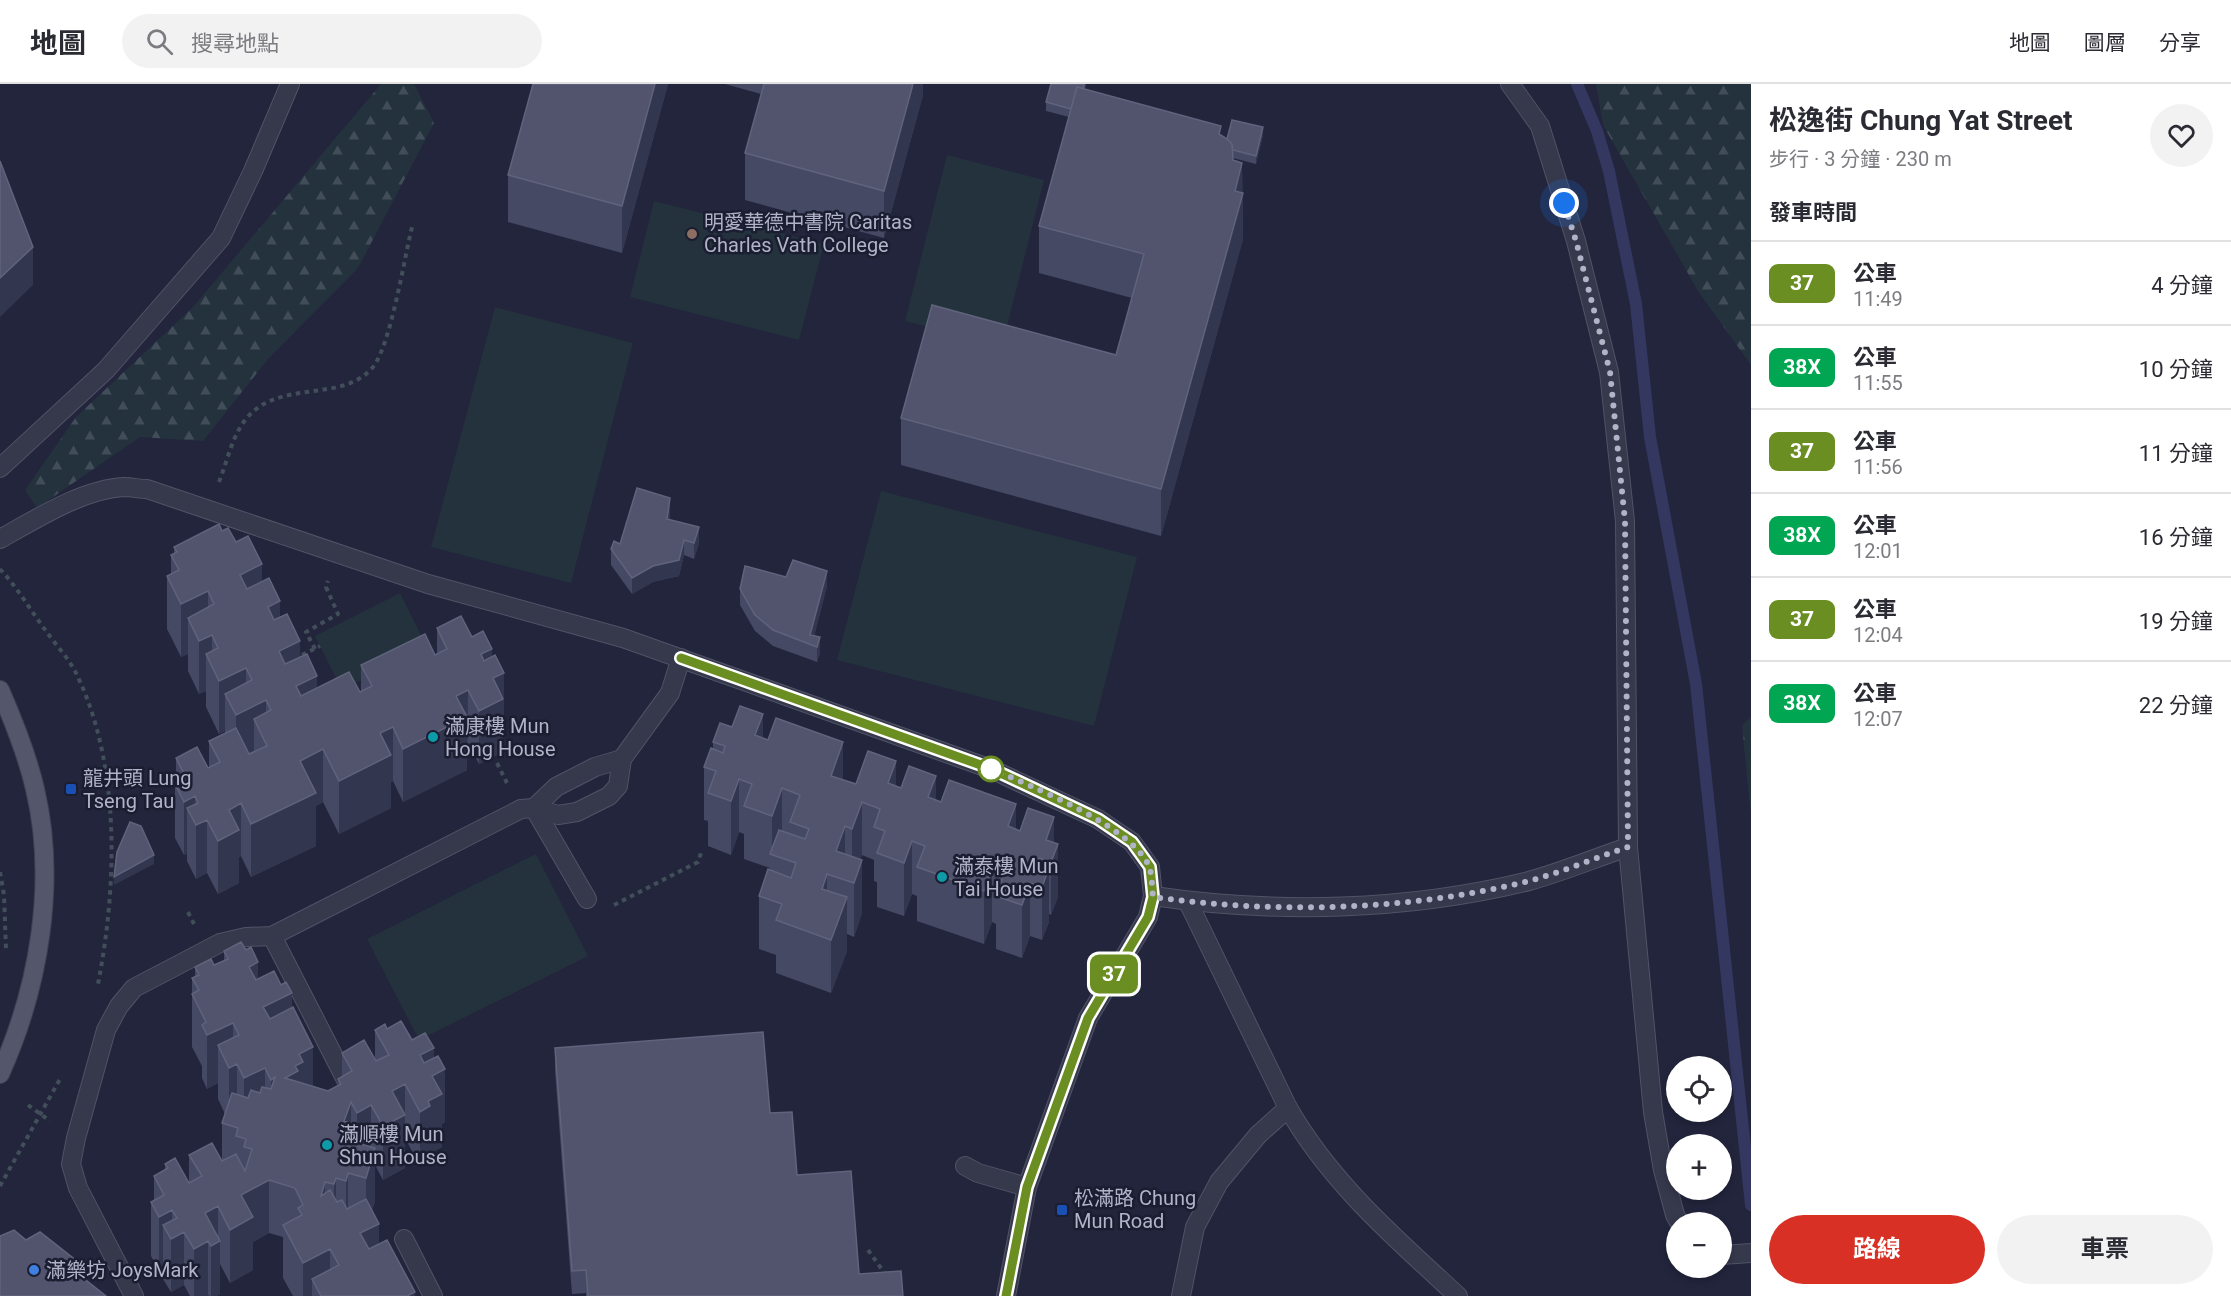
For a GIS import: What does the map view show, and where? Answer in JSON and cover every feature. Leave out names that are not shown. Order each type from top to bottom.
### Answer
[{"type":"main road","points":[[0,690],[27,757],[36,791],[42,827],[44,862],[41,931],[37,957],[20,1025],[0,1074]]},
{"type":"street","points":[[0,468],[106,370],[221,238],[253,171],[290,84]]},
{"type":"street","points":[[1510,84],[1540,126],[1576,241],[1610,372],[1625,521],[1628,847],[1653,1112],[1663,1170],[1674,1212]]},
{"type":"street","points":[[0,539],[92,493],[124,487],[147,489],[428,584],[623,638],[992,769],[1098,819],[1132,842],[1150,867],[1153,897],[1148,917],[1088,1018],[1027,1187],[1006,1296]]},
{"type":"street","points":[[134,1296],[78,1188],[71,1164],[106,1030],[119,1006],[134,988],[220,943],[272,936],[521,809],[534,808],[558,815],[577,812],[609,796],[618,786],[622,759],[670,693],[681,658]]},
{"type":"street","points":[[534,808],[556,787],[596,766],[622,759]]},
{"type":"street","points":[[534,808],[587,899]]},
{"type":"street","points":[[1153,897],[1243,907],[1359,905],[1442,897],[1530,880],[1628,847]]},
{"type":"street","points":[[1188,902],[1288,1108],[1306,1140],[1347,1191],[1458,1296]]},
{"type":"street","points":[[272,936],[346,1080]]},
{"type":"street","points":[[1181,1296],[1195,1227],[1220,1182],[1258,1135],[1288,1108]]},
{"type":"street","points":[[965,1166],[978,1173],[1027,1187]]},
{"type":"street","points":[[404,1239],[433,1296]]},
{"type":"path","points":[[209,510],[238,432],[245,420],[259,406],[286,394],[344,385],[363,377],[374,365],[385,344],[412,227]]},
{"type":"path","points":[[302,655],[317,647],[306,632],[338,614],[326,588],[338,554]]},
{"type":"path","points":[[297,645],[307,665]]},
{"type":"path","points":[[698,862],[702,850]]},
{"type":"path","points":[[0,872],[4,895],[6,957]]},
{"type":"path","points":[[868,1251],[889,1278]]},
{"type":"green space","points":[[381,84],[414,84],[434,123],[358,268],[269,358],[203,441],[140,437],[37,508],[25,490],[76,417],[193,307]]},
{"type":"green space","points":[[1596,84],[1751,84],[1751,365],[1698,291],[1603,125]]},
{"type":"green space","points":[[947,155],[1044,180],[1002,346],[905,321]]},
{"type":"green space","points":[[654,201],[824,244],[799,340],[630,297]]},
{"type":"green space","points":[[495,307],[633,343],[571,583],[431,547]]},
{"type":"green space","points":[[881,491],[1137,557],[1094,726],[837,660]]},
{"type":"green space","points":[[400,593],[427,647],[342,690],[315,636]]},
{"type":"green space","points":[[1751,717],[1751,817],[1742,725]]},
{"type":"green space","points":[[536,854],[588,956],[419,1040],[367,939]]},
{"type":"building","points":[[533,84],[655,84],[622,206],[508,175]]},
{"type":"building","points":[[764,84],[913,84],[884,191],[745,153]]},
{"type":"building","points":[[1051,84],[1084,84],[1083,89],[1077,87],[1071,109],[1046,102]]},
{"type":"building","points":[[1077,87],[1221,126],[1219,134],[1232,144],[1233,160],[1242,163],[1235,191],[1243,193],[1161,489],[901,418],[932,305],[1116,355],[1144,254],[1039,226]]},
{"type":"building","points":[[1232,120],[1263,127],[1256,156],[1233,150],[1232,144],[1227,139]]},
{"type":"building","points":[[0,161],[33,247],[0,278]]},
{"type":"building","points":[[637,488],[670,498],[667,519],[699,527],[694,543],[684,540],[679,560],[653,566],[632,578],[611,549],[614,541],[620,544]]},
{"type":"building","points":[[219,524],[222,531],[228,528],[236,542],[248,536],[262,564],[240,575],[247,589],[269,578],[280,601],[268,607],[274,620],[287,614],[300,641],[279,651],[285,664],[307,654],[317,676],[296,686],[301,696],[349,672],[360,692],[372,686],[361,665],[425,634],[435,655],[447,649],[437,628],[461,616],[472,637],[483,631],[492,649],[481,654],[484,661],[495,655],[504,673],[493,678],[503,699],[479,711],[468,690],[456,696],[467,717],[403,749],[393,727],[380,733],[391,755],[339,781],[323,749],[300,761],[316,793],[251,824],[241,803],[229,810],[239,830],[218,841],[207,820],[196,825],[187,808],[198,803],[195,796],[184,802],[175,784],[186,778],[176,758],[197,747],[208,768],[220,762],[209,741],[236,728],[249,754],[267,746],[254,719],[271,710],[266,700],[236,715],[225,694],[252,680],[246,668],[219,681],[206,654],[218,648],[212,635],[199,641],[188,618],[214,604],[208,591],[181,604],[167,576],[179,570],[171,555],[177,552],[174,547]]},
{"type":"building","points":[[793,560],[827,571],[810,635],[820,637],[817,647],[773,630],[755,615],[740,589],[745,566],[786,577]]},
{"type":"building","points":[[740,706],[763,714],[755,735],[768,740],[776,718],[843,742],[831,776],[856,784],[868,751],[896,761],[888,783],[901,788],[909,766],[936,776],[928,797],[941,802],[949,780],[1016,804],[1008,826],[1020,831],[1028,808],[1054,817],[1046,840],[1058,844],[1051,862],[1039,858],[1037,864],[1049,868],[1042,887],[1030,883],[1022,905],[996,896],[1004,874],[992,869],[984,891],[917,867],[925,846],[912,841],[904,863],[877,853],[885,831],[874,827],[880,809],[862,802],[852,829],[845,826],[836,851],[862,860],[854,883],[827,874],[822,889],[847,897],[831,940],[776,920],[782,904],[759,896],[768,869],[791,878],[796,863],[770,854],[779,830],[805,839],[809,829],[790,822],[800,795],[782,788],[772,816],[744,806],[752,784],[739,779],[731,801],[708,793],[716,771],[704,767],[711,748],[723,753],[725,746],[713,742],[720,723],[732,727]]},
{"type":"building","points":[[130,822],[141,826],[154,855],[114,877],[117,852]]},
{"type":"building","points":[[241,942],[246,950],[251,947],[258,962],[249,967],[256,980],[274,971],[281,985],[286,982],[292,993],[263,1007],[270,1019],[293,1007],[313,1047],[299,1054],[303,1062],[295,1066],[298,1071],[285,1078],[328,1091],[341,1084],[338,1079],[352,1071],[342,1053],[364,1040],[376,1061],[389,1055],[375,1030],[385,1024],[387,1029],[401,1021],[412,1040],[425,1033],[434,1048],[420,1055],[424,1063],[438,1056],[445,1069],[432,1076],[442,1094],[428,1101],[430,1106],[420,1112],[405,1084],[392,1091],[405,1115],[383,1126],[371,1105],[357,1113],[351,1102],[344,1121],[353,1124],[351,1132],[361,1135],[358,1143],[375,1148],[366,1178],[348,1173],[346,1181],[336,1178],[334,1184],[325,1182],[321,1196],[330,1190],[337,1202],[342,1200],[347,1209],[366,1199],[379,1224],[360,1233],[369,1249],[387,1240],[415,1292],[407,1296],[321,1296],[312,1279],[339,1265],[330,1249],[303,1263],[283,1225],[302,1215],[298,1208],[303,1205],[295,1188],[269,1180],[241,1195],[253,1217],[230,1230],[218,1206],[205,1213],[220,1241],[211,1246],[208,1241],[194,1249],[184,1232],[171,1239],[163,1225],[177,1218],[172,1210],[159,1217],[151,1202],[164,1195],[154,1176],[168,1168],[165,1164],[175,1158],[189,1183],[202,1176],[189,1155],[212,1143],[222,1161],[236,1154],[245,1171],[252,1149],[244,1147],[246,1139],[236,1136],[238,1128],[222,1123],[232,1093],[248,1098],[251,1090],[260,1093],[262,1087],[271,1089],[275,1077],[271,1080],[265,1068],[244,1078],[237,1064],[229,1068],[218,1045],[239,1035],[233,1023],[207,1035],[202,1025],[206,1022],[192,994],[199,990],[192,978],[199,975],[195,967],[211,959],[214,965],[228,959],[224,951]]},
{"type":"building","points":[[763,1032],[770,1113],[792,1112],[797,1175],[851,1171],[859,1274],[901,1271],[903,1296],[588,1296],[586,1270],[572,1271],[555,1048]]},
{"type":"building","name":"滿樂坊 JoysMark","points":[[14,1230],[26,1240],[40,1232],[87,1269],[82,1277],[106,1296],[0,1296],[0,1236]]},
{"type":"waterway","points":[[1577,84],[1597,131],[1609,171],[1636,304],[1650,437],[1696,684],[1751,1205]]},
{"type":"bus line","name":"37","points":[[681,658],[992,769],[1098,819],[1132,842],[1150,867],[1153,897],[1148,917],[1088,1018],[1027,1187],[1006,1296]]},
{"type":"place","name":"明愛華德中書院 Caritas Charles Vath College","points":[[692,234]]},
{"type":"place","name":"滿康樓 Mun Hong House","points":[[433,737]]},
{"type":"place","name":"龍井頭 Lung Tseng Tau","points":[[71,789]]},
{"type":"place","name":"滿泰樓 Mun Tai House","points":[[942,877]]},
{"type":"place","name":"滿順樓 Mun Shun House","points":[[327,1145]]},
{"type":"place","name":"松滿路 Chung Mun Road","points":[[1062,1210]]},
{"type":"place","name":"滿樂坊 JoysMark","points":[[34,1270]]},
{"type":"route","points":[[991,769],[1098,819],[1132,842],[1150,867],[1153,897],[1188,902],[1243,907],[1359,905],[1442,897],[1530,880],[1628,847],[1623,500],[1610,372],[1564,203]]}]
